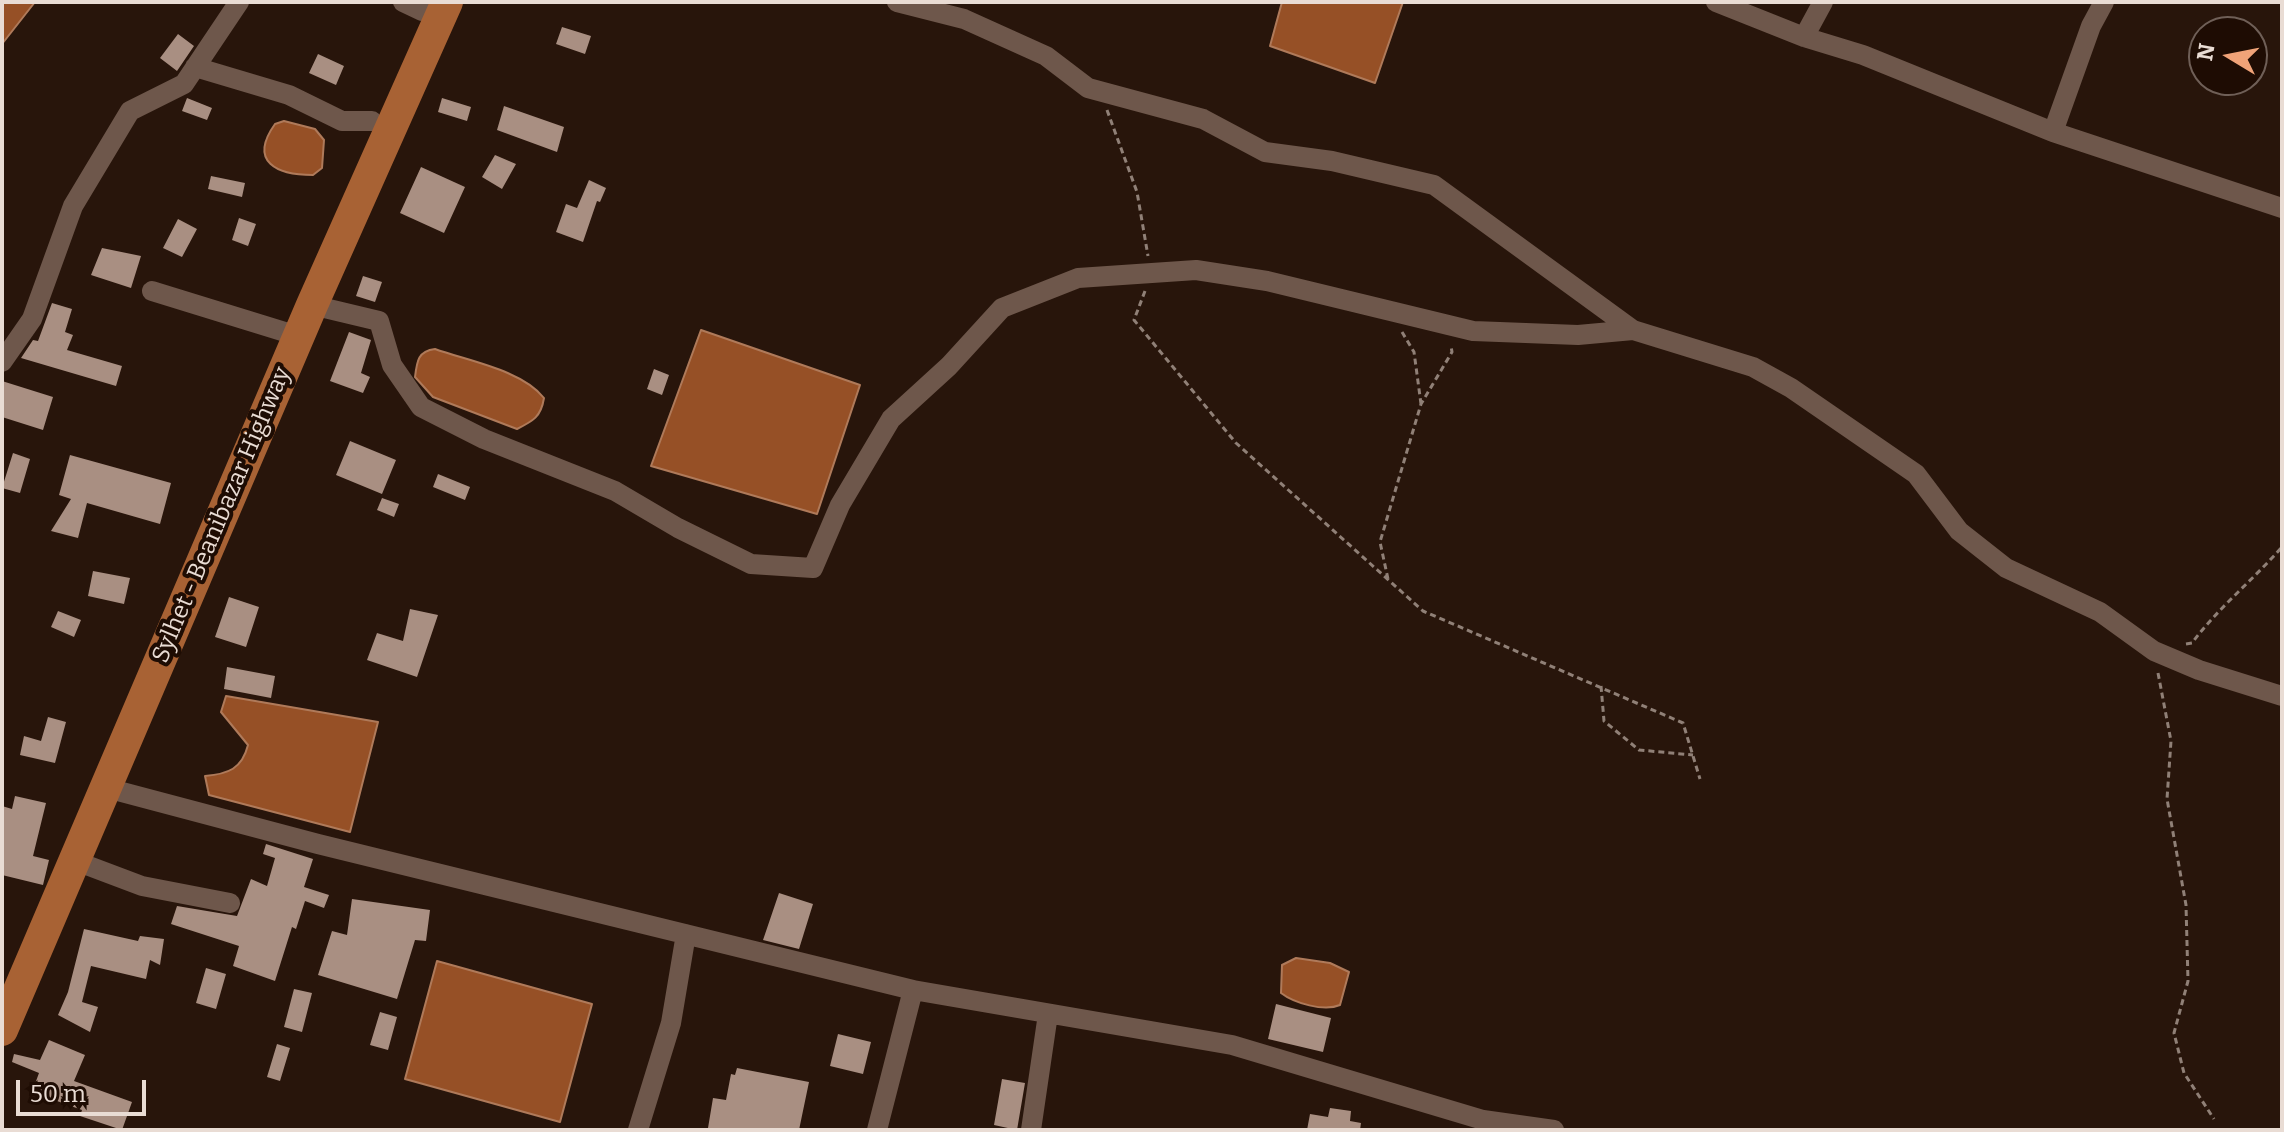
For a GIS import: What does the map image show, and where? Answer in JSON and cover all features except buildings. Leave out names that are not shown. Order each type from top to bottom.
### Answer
[{"type":"main road","name":"Sylhet - Beanibazar Highway","points":[[2,990],[98,756],[285,332],[424,4]]},
{"type":"main road","name":"Sylhet - Beanibazar Highway","points":[[2,1030],[103,787],[312,305],[424,4]]},
{"type":"street","points":[[2,362],[32,319],[73,206],[130,111],[184,84],[239,2]]},
{"type":"street","points":[[897,2],[964,19],[1046,56],[1088,88],[1203,119],[1265,152],[1332,161],[1434,185],[1633,330],[1753,367],[1791,388],[1916,474],[1959,531],[2006,568],[2100,612],[2154,651],[2199,670],[2282,696]]},
{"type":"street","points":[[1716,2],[1804,37],[1863,55],[2053,132],[2282,208]]},
{"type":"street","points":[[1804,37],[1823,2]]},
{"type":"street","points":[[2053,132],[2091,26],[2104,2]]},
{"type":"street","points":[[195,67],[289,95],[342,121],[372,121]]},
{"type":"street","points":[[312,305],[379,321],[392,365],[421,407],[484,439],[615,491],[678,528],[751,564],[813,568],[840,505],[891,419],[949,366],[1002,308],[1078,278],[1210,272],[1267,281],[1473,331],[1548,334],[1633,330]]},
{"type":"street","points":[[152,291],[285,332]]},
{"type":"street","points":[[103,787],[318,844],[913,990],[1232,1045],[1483,1120],[1554,1130]]},
{"type":"street","points":[[73,860],[142,886],[230,903]]},
{"type":"street","points":[[638,1130],[671,1023],[686,934]]},
{"type":"street","points":[[877,1130],[913,990]]},
{"type":"street","points":[[1031,1130],[1048,1014]]},
{"type":"path","points":[[1103,92],[1110,124],[1137,192],[1151,273],[1134,320],[1158,353],[1236,443],[1423,611],[1683,723],[1700,779]]},
{"type":"path","points":[[1388,310],[1414,352],[1421,404]]},
{"type":"path","points":[[1388,579],[1380,542],[1421,404],[1452,352],[1448,325]]},
{"type":"path","points":[[2214,1119],[2184,1073],[2174,1033],[2188,981],[2186,905],[2167,799],[2171,741],[2154,651],[2192,643],[2210,619],[2246,588],[2282,547]]},
{"type":"path","points":[[1601,686],[1604,721],[1639,750],[1693,755]]},
{"type":"shaded area","points":[[2,2],[35,2],[2,44]]},
{"type":"shaded area","points":[[1282,2],[1403,2],[1375,83],[1270,46]]},
{"type":"shaded area","points":[[284,121],[315,129],[324,140],[322,168],[313,175],[278,169],[266,157],[264,148],[267,137],[275,124]]},
{"type":"shaded area","points":[[701,330],[860,385],[817,514],[651,466]]},
{"type":"shaded area","points":[[435,349],[522,380],[544,398],[538,414],[517,429],[433,397],[415,377],[419,358]]},
{"type":"shaded area","points":[[226,696],[378,722],[350,832],[209,795],[205,776],[233,769],[242,760],[248,745],[221,712]]},
{"type":"shaded area","points":[[1296,958],[1330,963],[1349,972],[1340,1005],[1309,1005],[1281,993],[1282,965]]},
{"type":"shaded area","points":[[437,961],[592,1004],[560,1122],[405,1079]]}]
